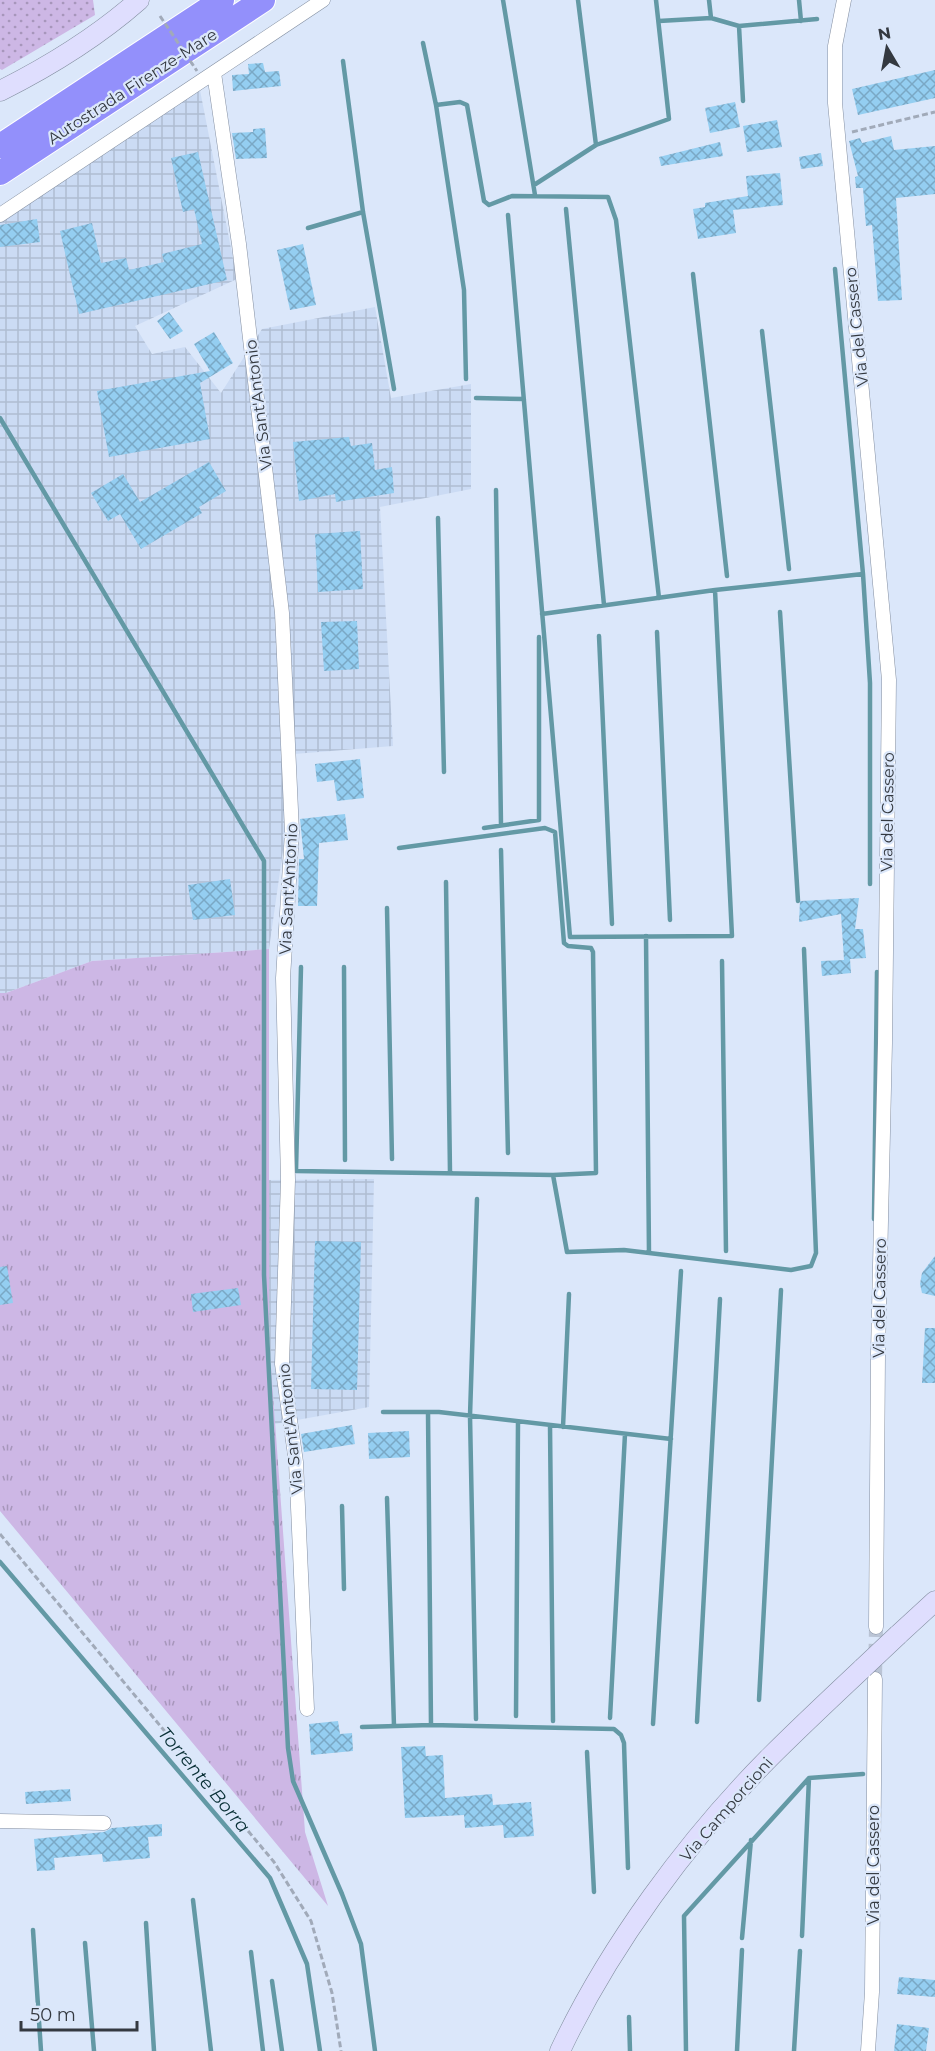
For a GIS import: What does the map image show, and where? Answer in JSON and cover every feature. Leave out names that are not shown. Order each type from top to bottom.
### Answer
[{"type":"highway","name":"Autostrada Firenze-Mare","points":[[0,146],[222,0]]},
{"type":"highway","name":"Autostrada Firenze-Mare","points":[[0,173],[263,0]]},
{"type":"main road","points":[[0,91],[29,77],[107,28],[140,0]]},
{"type":"main road","name":"Via Camporcioni","points":[[560,2051],[575,2020],[631,1925],[705,1829],[767,1760],[869,1673],[898,1635],[935,1601]]},
{"type":"street","points":[[0,215],[323,0]]},
{"type":"street","name":"Via del Cassero","points":[[844,0],[835,46],[835,103],[889,680],[876,1627]]},
{"type":"street","name":"Via Sant'Antonio","points":[[214,73],[239,244],[282,613],[292,832],[283,978],[288,1180],[282,1364],[296,1462],[307,1709]]},
{"type":"street","name":"Via del Cassero","points":[[868,2051],[872,1992],[869,1673]]},
{"type":"street","points":[[0,1821],[104,1822]]},
{"type":"path","points":[[160,16],[197,71]]},
{"type":"path","points":[[839,135],[935,112]]},
{"type":"path","points":[[0,1534],[274,1862],[311,1921],[332,1993],[341,2051]]},
{"type":"shaded area","points":[[199,85],[237,279],[135,326],[152,354],[185,347],[221,393],[262,329],[375,307],[391,398],[471,384],[471,489],[380,507],[393,746],[282,755],[285,836],[269,949],[92,961],[6,993],[0,993],[0,217]]},
{"type":"shaded area","points":[[374,1179],[369,1407],[275,1424],[269,1340],[268,1180]]},
{"type":"green space","points":[[0,0],[93,0],[95,15],[2,70],[0,69]]},
{"type":"green space","points":[[269,949],[269,1340],[305,1832],[328,1906],[0,1511],[0,993],[6,993],[92,961]]},
{"type":"building","points":[[263,63],[265,72],[279,71],[281,86],[233,91],[232,75],[249,74],[248,64]]},
{"type":"building","points":[[935,70],[935,98],[858,115],[852,89]]},
{"type":"building","points":[[735,102],[740,127],[710,133],[705,108]]},
{"type":"building","points":[[777,120],[782,147],[747,152],[743,126]]},
{"type":"building","points":[[265,128],[267,158],[236,159],[232,133],[253,132],[253,129]]},
{"type":"building","points":[[891,136],[894,150],[935,146],[935,194],[896,198],[902,300],[878,301],[872,225],[866,226],[863,188],[856,188],[855,177],[858,176],[849,141],[860,138],[862,143]]},
{"type":"building","points":[[720,142],[723,156],[661,166],[659,157]]},
{"type":"building","points":[[198,152],[227,280],[79,314],[60,231],[92,223],[101,263],[126,258],[129,270],[164,262],[162,254],[202,244],[194,209],[183,212],[171,158]]},
{"type":"building","points":[[821,153],[823,166],[801,169],[799,157]]},
{"type":"building","points":[[780,173],[783,205],[733,210],[736,233],[698,239],[693,209],[705,207],[705,203],[748,196],[746,176]]},
{"type":"building","points":[[37,219],[40,242],[0,247],[0,225]]},
{"type":"building","points":[[303,244],[316,305],[290,310],[277,250]]},
{"type":"building","points":[[169,312],[183,331],[170,339],[157,321]]},
{"type":"building","points":[[214,332],[233,363],[200,383],[210,439],[109,457],[97,391],[210,371],[194,344]]},
{"type":"building","points":[[349,437],[351,446],[372,443],[375,470],[392,467],[394,493],[336,502],[335,494],[299,501],[293,442]]},
{"type":"building","points":[[209,462],[226,491],[199,507],[202,513],[141,549],[120,514],[108,521],[91,493],[123,474],[140,502]]},
{"type":"building","points":[[360,531],[363,589],[318,592],[315,534]]},
{"type":"building","points":[[357,621],[359,669],[324,671],[321,622]]},
{"type":"building","points":[[360,759],[364,798],[337,801],[334,780],[317,782],[315,764]]},
{"type":"building","points":[[345,814],[348,840],[319,843],[317,906],[298,906],[299,859],[304,859],[300,819]]},
{"type":"building","points":[[230,879],[235,915],[193,920],[188,885]]},
{"type":"building","points":[[859,898],[855,929],[863,929],[866,958],[850,959],[851,973],[822,976],[821,961],[844,960],[841,914],[799,922],[800,901]]},
{"type":"building","points":[[315,1241],[361,1242],[357,1390],[311,1389]]},
{"type":"building","points":[[935,1256],[935,1296],[922,1293],[920,1284],[922,1273]]},
{"type":"building","points":[[7,1266],[13,1303],[0,1305],[0,1267]]},
{"type":"building","points":[[238,1288],[241,1305],[193,1312],[191,1294]]},
{"type":"building","points":[[925,1328],[935,1328],[935,1383],[922,1383]]},
{"type":"building","points":[[352,1425],[355,1444],[304,1452],[301,1434]]},
{"type":"building","points":[[409,1431],[410,1457],[369,1459],[368,1433]]},
{"type":"building","points":[[338,1721],[340,1734],[352,1733],[353,1751],[311,1755],[309,1724]]},
{"type":"building","points":[[425,1746],[426,1756],[443,1755],[445,1798],[492,1794],[493,1805],[531,1802],[534,1836],[504,1838],[503,1825],[465,1828],[464,1815],[405,1818],[401,1747]]},
{"type":"building","points":[[70,1789],[71,1801],[26,1804],[25,1792]]},
{"type":"building","points":[[162,1824],[162,1836],[148,1837],[150,1858],[103,1862],[102,1854],[54,1858],[55,1870],[37,1871],[34,1839],[104,1832],[112,1828]]},
{"type":"building","points":[[899,1977],[935,1980],[935,1997],[897,1994]]},
{"type":"building","points":[[897,2024],[929,2028],[926,2051],[894,2051]]},
{"type":"waterway","points":[[503,0],[535,195]]},
{"type":"waterway","points":[[578,0],[596,145]]},
{"type":"waterway","points":[[534,185],[596,145],[669,119],[656,0]]},
{"type":"waterway","points":[[709,0],[711,18]]},
{"type":"waterway","points":[[799,0],[801,21]]},
{"type":"waterway","points":[[659,21],[711,18],[739,26],[817,19]]},
{"type":"waterway","points":[[739,26],[743,101]]},
{"type":"waterway","points":[[423,43],[436,105],[464,290],[466,379]]},
{"type":"waterway","points":[[343,61],[363,212],[394,389]]},
{"type":"waterway","points":[[436,105],[460,102],[467,105],[484,201],[489,205],[512,196],[608,197],[616,220],[659,598]]},
{"type":"waterway","points":[[566,209],[604,605]]},
{"type":"waterway","points":[[308,228],[363,212]]},
{"type":"waterway","points":[[508,215],[570,937],[732,936],[715,590]]},
{"type":"waterway","points":[[835,269],[863,574],[870,683],[870,884]]},
{"type":"waterway","points":[[693,274],[727,576]]},
{"type":"waterway","points":[[762,331],[789,569]]},
{"type":"waterway","points":[[476,398],[524,399]]},
{"type":"waterway","points":[[0,418],[264,861],[264,1275],[288,1748],[293,1781],[361,1944],[375,2051]]},
{"type":"waterway","points":[[496,490],[501,825]]},
{"type":"waterway","points":[[438,518],[444,772]]},
{"type":"waterway","points":[[542,614],[715,590],[863,574]]},
{"type":"waterway","points":[[780,612],[798,901]]},
{"type":"waterway","points":[[657,632],[670,920]]},
{"type":"waterway","points":[[599,636],[612,924]]},
{"type":"waterway","points":[[484,828],[539,820],[539,637]]},
{"type":"waterway","points":[[399,848],[545,828],[555,832],[564,943],[568,946],[591,948],[593,952],[596,1173],[553,1175]]},
{"type":"waterway","points":[[501,850],[508,1153]]},
{"type":"waterway","points":[[446,882],[450,1173]]},
{"type":"waterway","points":[[387,908],[392,1159]]},
{"type":"waterway","points":[[646,936],[649,1253]]},
{"type":"waterway","points":[[301,967],[296,1171],[553,1175],[567,1252],[624,1250],[791,1270],[811,1266],[816,1253],[804,949]]},
{"type":"waterway","points":[[722,961],[726,1251]]},
{"type":"waterway","points":[[344,967],[345,1160]]},
{"type":"waterway","points":[[874,1219],[877,972]]},
{"type":"waterway","points":[[476,1719],[470,1416],[477,1199]]},
{"type":"waterway","points":[[653,1724],[681,1271]]},
{"type":"waterway","points":[[759,1700],[781,1290]]},
{"type":"waterway","points":[[563,1427],[569,1294]]},
{"type":"waterway","points":[[697,1722],[720,1299]]},
{"type":"waterway","points":[[383,1412],[439,1412],[671,1439]]},
{"type":"waterway","points":[[428,1412],[431,1725]]},
{"type":"waterway","points":[[516,1716],[518,1422]]},
{"type":"waterway","points":[[550,1425],[553,1721]]},
{"type":"waterway","points":[[610,1718],[625,1434]]},
{"type":"waterway","points":[[387,1498],[394,1726]]},
{"type":"waterway","points":[[342,1506],[344,1589]]},
{"type":"waterway","name":"Torrente Borra","points":[[0,1562],[270,1878],[307,1964],[320,2051]]},
{"type":"waterway","points":[[362,1727],[431,1725],[614,1729],[621,1735],[624,1743],[628,1868]]},
{"type":"waterway","points":[[587,1752],[594,1892]]},
{"type":"waterway","points":[[686,2051],[684,1916],[809,1778],[863,1774]]},
{"type":"waterway","points":[[802,1936],[809,1778]]},
{"type":"waterway","points":[[742,1938],[751,1840]]},
{"type":"waterway","points":[[193,1900],[211,2051]]},
{"type":"waterway","points":[[146,1923],[154,2051]]},
{"type":"waterway","points":[[33,1930],[41,2051]]},
{"type":"waterway","points":[[85,1943],[94,2051]]},
{"type":"waterway","points":[[737,2051],[742,1950]]},
{"type":"waterway","points":[[794,2051],[800,1951]]},
{"type":"waterway","points":[[251,1952],[263,2051]]},
{"type":"waterway","points":[[272,1981],[282,2051]]},
{"type":"waterway","points":[[629,2017],[630,2051]]},
{"type":"tunnel","points":[[875,1679],[876,1627]]}]
